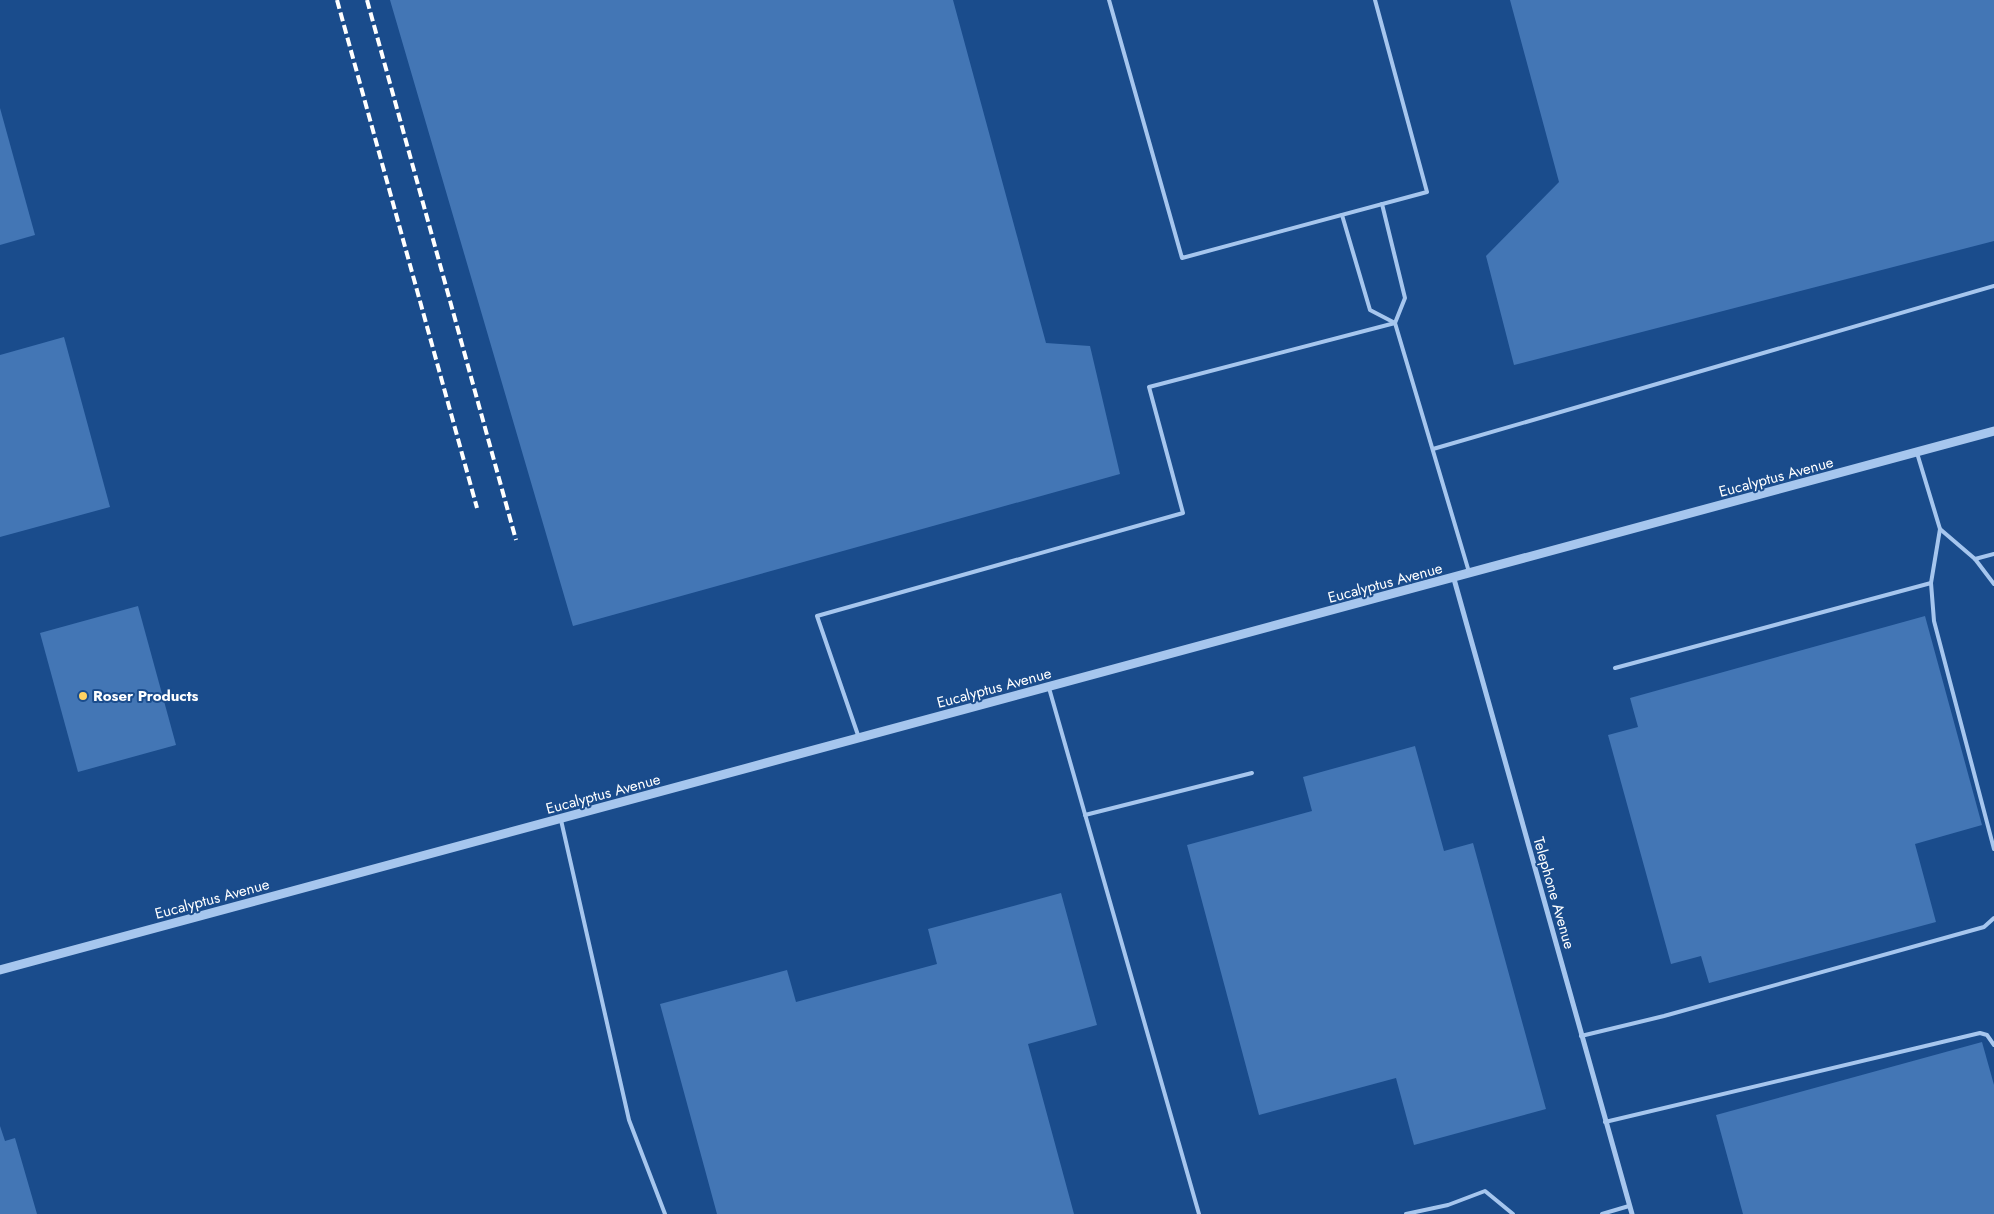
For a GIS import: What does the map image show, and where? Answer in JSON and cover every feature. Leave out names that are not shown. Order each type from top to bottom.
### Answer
[{"type":"street","name":"Eucalyptus Avenue","points":[[0,970],[1994,432]]},
{"type":"street","name":"Telephone Avenue","points":[[1454,579],[1632,1214]]},
{"type":"lane","points":[[1109,0],[1182,258],[1427,192],[1376,0]]},
{"type":"lane","points":[[1382,204],[1405,298],[1395,323],[1470,574]]},
{"type":"lane","points":[[1342,215],[1370,310],[1395,323]]},
{"type":"lane","points":[[1433,449],[1994,286]]},
{"type":"lane","points":[[859,739],[817,616],[1183,513],[1149,387],[1395,323]]},
{"type":"lane","points":[[1917,453],[1940,529],[1931,583],[1934,621],[1994,849]]},
{"type":"lane","points":[[1940,529],[1976,559],[1994,584]]},
{"type":"lane","points":[[1976,559],[1994,554]]},
{"type":"lane","points":[[1614,668],[1931,583]]},
{"type":"lane","points":[[1049,688],[1199,1214]]},
{"type":"lane","points":[[1085,815],[1252,773]]},
{"type":"lane","points":[[561,820],[629,1120],[665,1214]]},
{"type":"lane","points":[[1581,1036],[1664,1016],[1984,927],[1994,918]]},
{"type":"lane","points":[[1605,1122],[1980,1033],[1987,1035],[1994,1045]]},
{"type":"lane","points":[[1406,1214],[1448,1205],[1484,1191],[1513,1214]]},
{"type":"lane","points":[[1602,1214],[1629,1206]]},
{"type":"building","points":[[390,0],[953,0],[1046,343],[1090,346],[1120,474],[573,626]]},
{"type":"building","points":[[1510,0],[1994,0],[1994,241],[1514,365],[1486,256],[1559,182]]},
{"type":"building","points":[[0,108],[35,235],[0,245]]},
{"type":"building","points":[[64,337],[110,507],[0,537],[0,355]]},
{"type":"building","points":[[138,606],[176,745],[78,772],[40,633]]},
{"type":"building","points":[[1925,616],[1982,825],[1915,844],[1936,922],[1709,983],[1701,956],[1671,964],[1608,735],[1638,727],[1630,698]]},
{"type":"building","points":[[1415,746],[1444,851],[1473,843],[1546,1109],[1414,1145],[1396,1078],[1259,1115],[1187,845],[1312,811],[1303,777]]},
{"type":"building","points":[[1061,893],[1097,1025],[1028,1044],[1074,1214],[717,1214],[660,1004],[787,970],[796,1002],[937,964],[928,929]]},
{"type":"building","points":[[1982,1042],[1994,1085],[1994,1214],[1743,1214],[1716,1115]]},
{"type":"building","points":[[0,1126],[5,1141],[15,1138],[37,1214],[0,1214]]},
{"type":"railway","points":[[337,0],[477,508]]},
{"type":"railway","points":[[367,0],[516,540]]},
{"type":"place","name":"Roser Products","points":[[83,696]]}]
